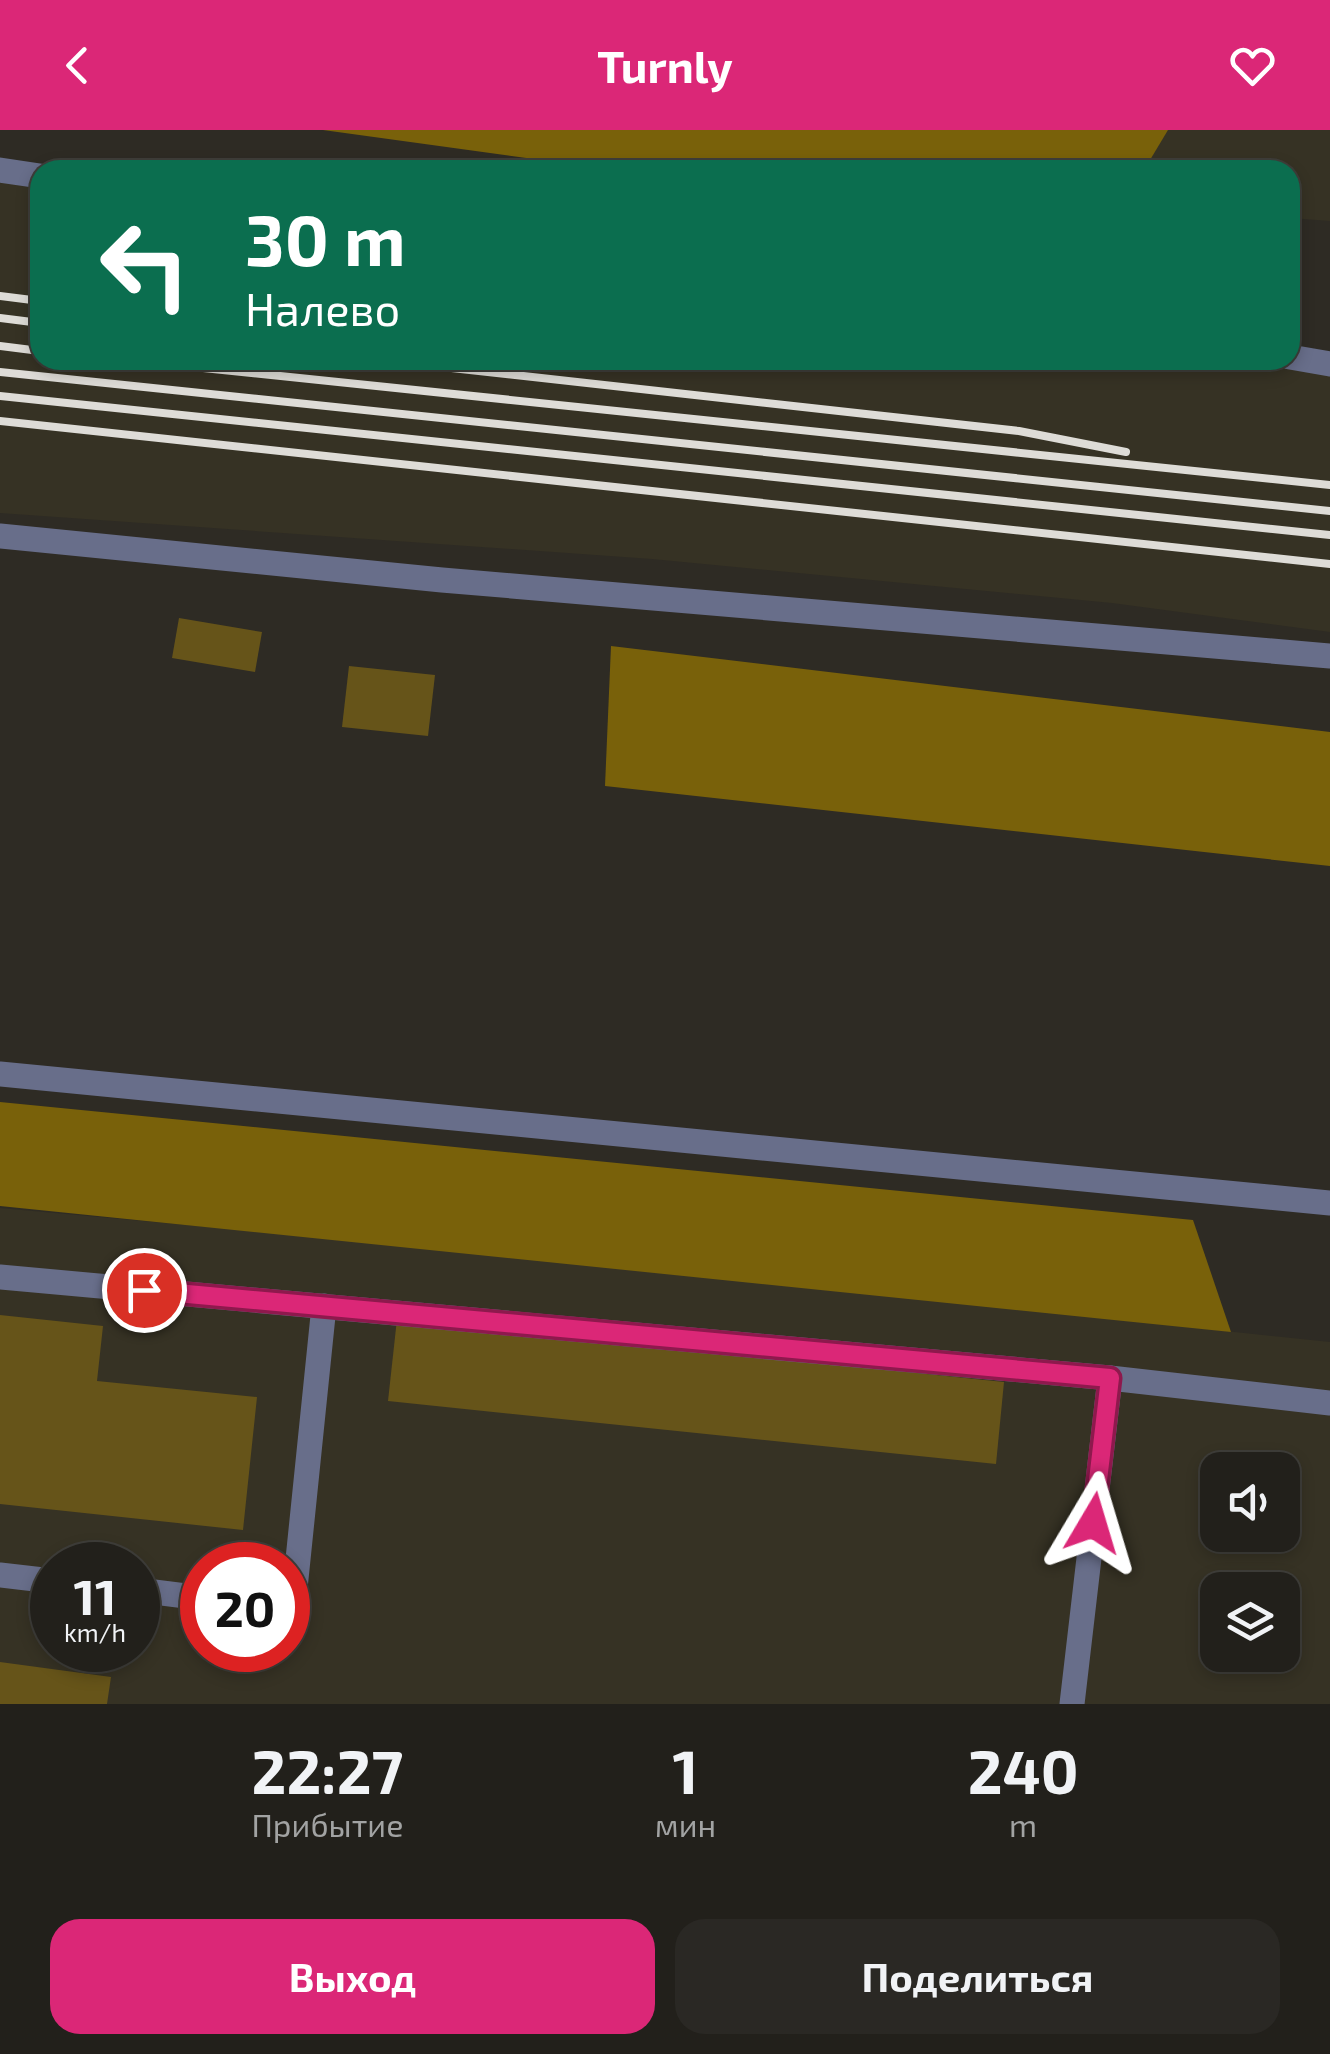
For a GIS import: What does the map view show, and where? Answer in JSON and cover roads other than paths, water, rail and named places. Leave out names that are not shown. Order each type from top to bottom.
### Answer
[{"type":"lane","points":[[0,170],[30,174]]},
{"type":"lane","points":[[1300,359],[1330,364]]},
{"type":"lane","points":[[0,536],[442,580],[1330,656]]},
{"type":"lane","points":[[0,1074],[1330,1203]]},
{"type":"lane","points":[[0,1277],[1110,1378],[1330,1403]]},
{"type":"lane","points":[[300,1542],[324,1306]]},
{"type":"lane","points":[[1072,1704],[1110,1378]]},
{"type":"lane","points":[[0,1575],[30,1578]]},
{"type":"railway","points":[[0,296],[30,300]]},
{"type":"railway","points":[[0,318],[30,322]]},
{"type":"railway","points":[[0,346],[30,350]]},
{"type":"railway","points":[[222,370],[1330,485]]},
{"type":"railway","points":[[469,370],[1019,431],[1126,452]]},
{"type":"railway","points":[[0,372],[1330,511]]},
{"type":"railway","points":[[0,396],[1330,535]]},
{"type":"railway","points":[[0,421],[1330,564]]}]
